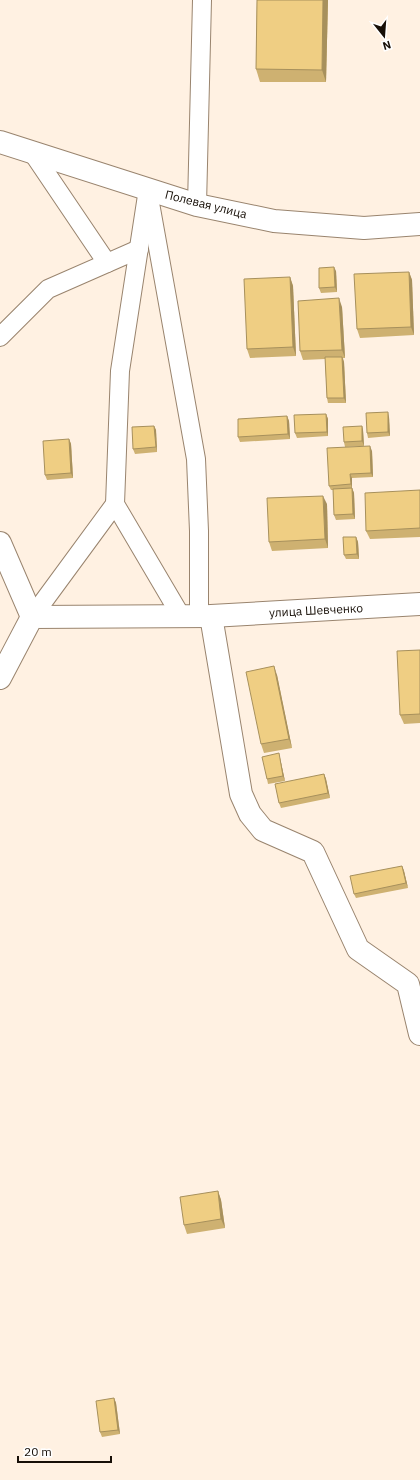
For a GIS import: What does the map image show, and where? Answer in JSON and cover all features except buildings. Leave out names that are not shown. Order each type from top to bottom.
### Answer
[{"type":"street","name":"Полевая улица","points":[[0,142],[197,205],[274,221],[364,228],[420,224]]},
{"type":"street","points":[[0,543],[32,617],[0,678]]},
{"type":"street","name":"улица Шевченко","points":[[32,617],[197,616],[420,604]]},
{"type":"street","points":[[197,616],[241,794],[250,814],[263,830],[313,852],[358,949],[414,983],[420,1034]]},
{"type":"lane","points":[[197,205],[202,0]]},
{"type":"lane","points":[[32,152],[107,263]]},
{"type":"lane","points":[[32,617],[115,504],[120,371],[148,189]]},
{"type":"lane","points":[[148,189],[196,459],[199,531],[197,616]]},
{"type":"lane","points":[[0,337],[48,290],[139,249]]},
{"type":"lane","points":[[115,504],[197,616]]}]
